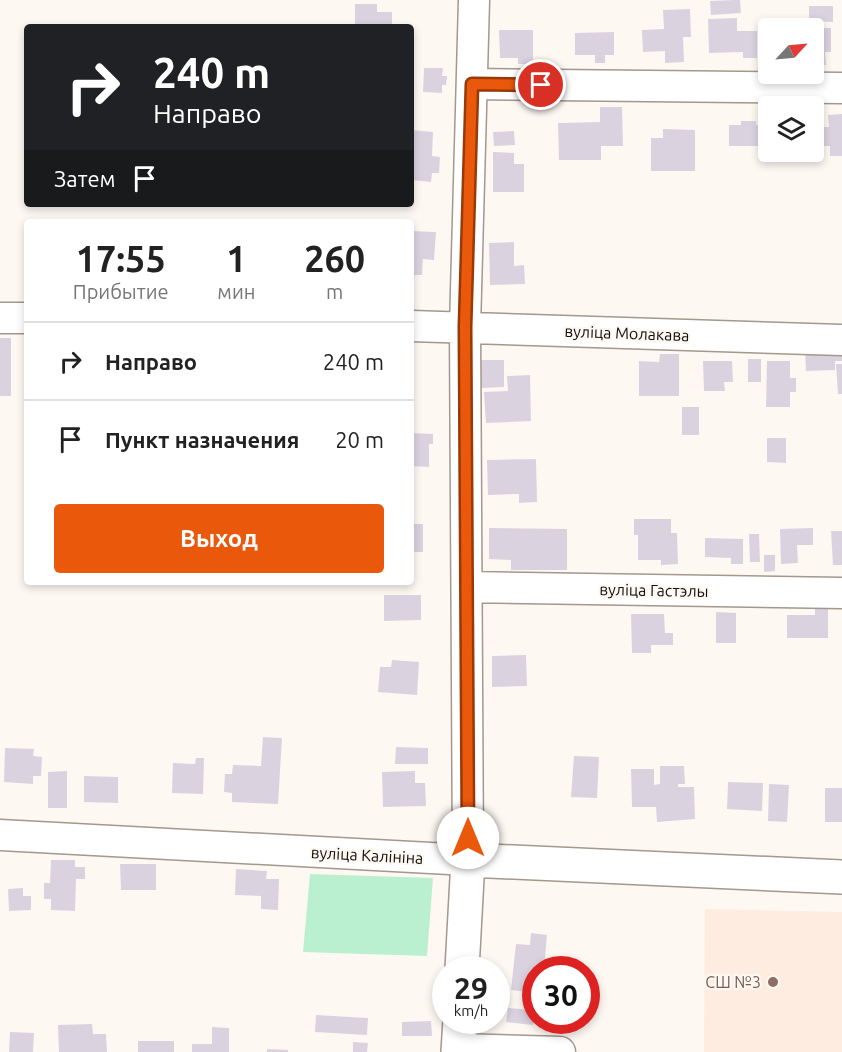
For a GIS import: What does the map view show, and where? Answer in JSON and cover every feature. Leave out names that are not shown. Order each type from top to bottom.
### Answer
[{"type":"main road","name":"вуліца Калініна","points":[[468,860],[842,877]]},
{"type":"main road","points":[[463,956],[468,860]]},
{"type":"street","points":[[468,860],[465,327],[474,0]]},
{"type":"street","points":[[472,84],[842,88]]},
{"type":"street","points":[[0,318],[24,318]]},
{"type":"street","name":"вуліца Молакава","points":[[414,326],[842,340]]},
{"type":"street","name":"вуліца Гастэлы","points":[[467,586],[842,593]]},
{"type":"street","name":"вуліца Калініна","points":[[0,835],[468,860]]},
{"type":"street","points":[[459,1040],[560,1052]]},
{"type":"shaded area","name":"СШ №3","points":[[705,909],[842,912],[842,1052],[704,1052]]},
{"type":"green space","points":[[310,874],[433,878],[427,956],[303,952]]},
{"type":"building","points":[[740,0],[741,13],[711,15],[710,1]]},
{"type":"building","points":[[355,4],[377,4],[377,12],[392,12],[392,24],[355,24]]},
{"type":"building","points":[[809,6],[833,6],[833,22],[824,22],[824,18],[809,18]]},
{"type":"building","points":[[690,9],[691,37],[683,37],[684,62],[665,63],[665,51],[643,52],[642,30],[664,29],[663,10]]},
{"type":"building","points":[[737,18],[737,31],[757,31],[757,58],[743,58],[743,52],[709,53],[708,19]]},
{"type":"building","points":[[824,28],[831,28],[831,52],[825,52],[826,65],[824,65]]},
{"type":"building","points":[[499,30],[533,30],[533,64],[518,64],[518,58],[500,58]]},
{"type":"building","points":[[614,32],[614,55],[605,55],[605,63],[595,63],[595,55],[575,55],[575,33]]},
{"type":"building","points":[[424,68],[443,68],[442,76],[447,76],[446,85],[442,85],[442,93],[423,92]]},
{"type":"building","points":[[600,107],[622,107],[623,146],[601,146],[601,160],[559,160],[558,123],[600,122]]},
{"type":"building","points":[[842,114],[842,156],[830,156],[830,146],[824,146],[824,127],[829,127],[828,115]]},
{"type":"building","points":[[741,121],[756,121],[758,146],[729,146],[729,125],[741,125]]},
{"type":"building","points":[[663,129],[695,130],[695,171],[651,171],[651,138],[663,138]]},
{"type":"building","points":[[414,130],[433,132],[432,156],[440,157],[439,173],[432,173],[431,182],[414,180]]},
{"type":"building","points":[[514,131],[515,145],[494,146],[493,132]]},
{"type":"building","points":[[493,152],[514,153],[514,164],[524,164],[524,192],[493,192]]},
{"type":"building","points":[[414,231],[436,232],[434,260],[423,259],[422,275],[414,275]]},
{"type":"building","points":[[514,242],[514,266],[524,265],[525,284],[490,285],[489,243]]},
{"type":"building","points":[[0,338],[11,338],[11,396],[0,396]]},
{"type":"building","points":[[842,349],[842,361],[835,361],[835,370],[806,371],[805,350]]},
{"type":"building","points":[[660,354],[679,354],[679,396],[639,396],[639,361],[659,362]]},
{"type":"building","points":[[748,359],[761,359],[761,382],[748,382]]},
{"type":"building","points":[[480,360],[504,360],[504,387],[481,388]]},
{"type":"building","points":[[703,361],[732,361],[733,382],[724,382],[725,391],[704,391]]},
{"type":"building","points":[[767,361],[790,361],[790,378],[796,378],[796,392],[790,392],[790,407],[766,407]]},
{"type":"building","points":[[836,364],[842,364],[842,394],[838,394]]},
{"type":"building","points":[[530,375],[531,421],[486,423],[484,392],[508,391],[507,376]]},
{"type":"building","points":[[682,407],[699,407],[699,435],[682,435]]},
{"type":"building","points":[[414,433],[433,434],[433,444],[429,444],[429,467],[414,466]]},
{"type":"building","points":[[767,438],[786,438],[786,463],[767,462]]},
{"type":"building","points":[[536,459],[537,502],[519,503],[519,494],[488,495],[487,460]]},
{"type":"building","points":[[634,519],[671,519],[671,533],[677,533],[678,564],[661,565],[661,560],[638,560],[638,535],[634,535]]},
{"type":"building","points":[[414,524],[423,524],[423,552],[414,552]]},
{"type":"building","points":[[489,528],[567,529],[567,570],[511,570],[511,560],[489,559]]},
{"type":"building","points":[[813,528],[813,545],[797,545],[798,563],[781,564],[780,529]]},
{"type":"building","points":[[831,531],[842,531],[842,565],[833,565]]},
{"type":"building","points":[[749,534],[759,534],[760,562],[750,562]]},
{"type":"building","points":[[705,538],[743,539],[743,564],[731,564],[731,558],[705,557]]},
{"type":"building","points":[[764,555],[775,555],[775,571],[764,572]]},
{"type":"building","points":[[384,595],[421,595],[421,620],[384,621]]},
{"type":"building","points":[[815,608],[828,608],[828,638],[787,638],[787,615],[815,615]]},
{"type":"building","points":[[716,612],[736,613],[736,643],[716,643]]},
{"type":"building","points":[[631,614],[664,614],[665,633],[673,633],[673,645],[651,645],[651,653],[632,653]]},
{"type":"building","points":[[526,655],[527,686],[492,687],[492,656]]},
{"type":"building","points":[[392,660],[419,662],[417,695],[378,692],[380,667],[391,667]]},
{"type":"building","points":[[263,737],[282,738],[278,804],[232,802],[232,793],[224,792],[225,774],[232,774],[233,765],[261,766]]},
{"type":"building","points":[[396,747],[428,748],[428,764],[395,764]]},
{"type":"building","points":[[5,748],[34,749],[33,756],[42,757],[41,776],[33,776],[33,784],[4,782]]},
{"type":"building","points":[[574,756],[599,757],[597,798],[571,797]]},
{"type":"building","points":[[196,758],[204,758],[203,794],[172,793],[173,763],[195,764]]},
{"type":"building","points":[[660,766],[684,766],[685,784],[678,784],[678,787],[694,787],[695,819],[657,822],[656,807],[632,807],[631,769],[654,769],[654,785],[660,784]]},
{"type":"building","points":[[67,771],[67,808],[48,808],[48,772]]},
{"type":"building","points":[[415,771],[415,783],[425,783],[426,806],[383,807],[382,772]]},
{"type":"building","points":[[84,776],[118,777],[118,803],[84,802]]},
{"type":"building","points":[[728,782],[763,783],[762,811],[727,809]]},
{"type":"building","points":[[769,784],[789,785],[787,822],[768,821]]},
{"type":"building","points":[[825,788],[842,788],[842,822],[825,822]]},
{"type":"building","points":[[51,860],[75,860],[75,867],[85,867],[85,879],[76,879],[75,911],[51,910],[51,899],[44,899],[44,883],[50,883]]},
{"type":"building","points":[[120,864],[156,864],[156,890],[121,890]]},
{"type":"building","points":[[236,869],[267,871],[266,879],[279,879],[278,910],[261,909],[261,896],[235,895]]},
{"type":"building","points":[[23,888],[23,896],[31,896],[31,910],[9,911],[8,889]]},
{"type":"building","points":[[531,933],[547,935],[545,956],[522,956],[522,991],[511,990],[516,944],[530,945]]},
{"type":"building","points":[[510,1008],[522,1009],[522,1024],[510,1022]]},
{"type":"building","points":[[316,1015],[368,1018],[367,1035],[315,1032]]},
{"type":"building","points":[[431,1021],[432,1036],[402,1036],[402,1022]]},
{"type":"building","points":[[92,1024],[93,1034],[106,1034],[107,1052],[59,1052],[58,1025]]},
{"type":"building","points":[[212,1027],[229,1028],[229,1052],[192,1052],[192,1044],[212,1044]]},
{"type":"building","points":[[10,1032],[34,1033],[33,1052],[9,1052]]},
{"type":"building","points":[[138,1041],[174,1041],[174,1052],[138,1052]]},
{"type":"building","points":[[353,1042],[368,1043],[367,1052],[353,1052]]},
{"type":"building","points":[[267,1049],[288,1050],[288,1052],[267,1052]]},
{"type":"place","name":"СШ №3","points":[[773,982]]},
{"type":"route","points":[[468,838],[465,327],[472,84],[541,85]]}]
